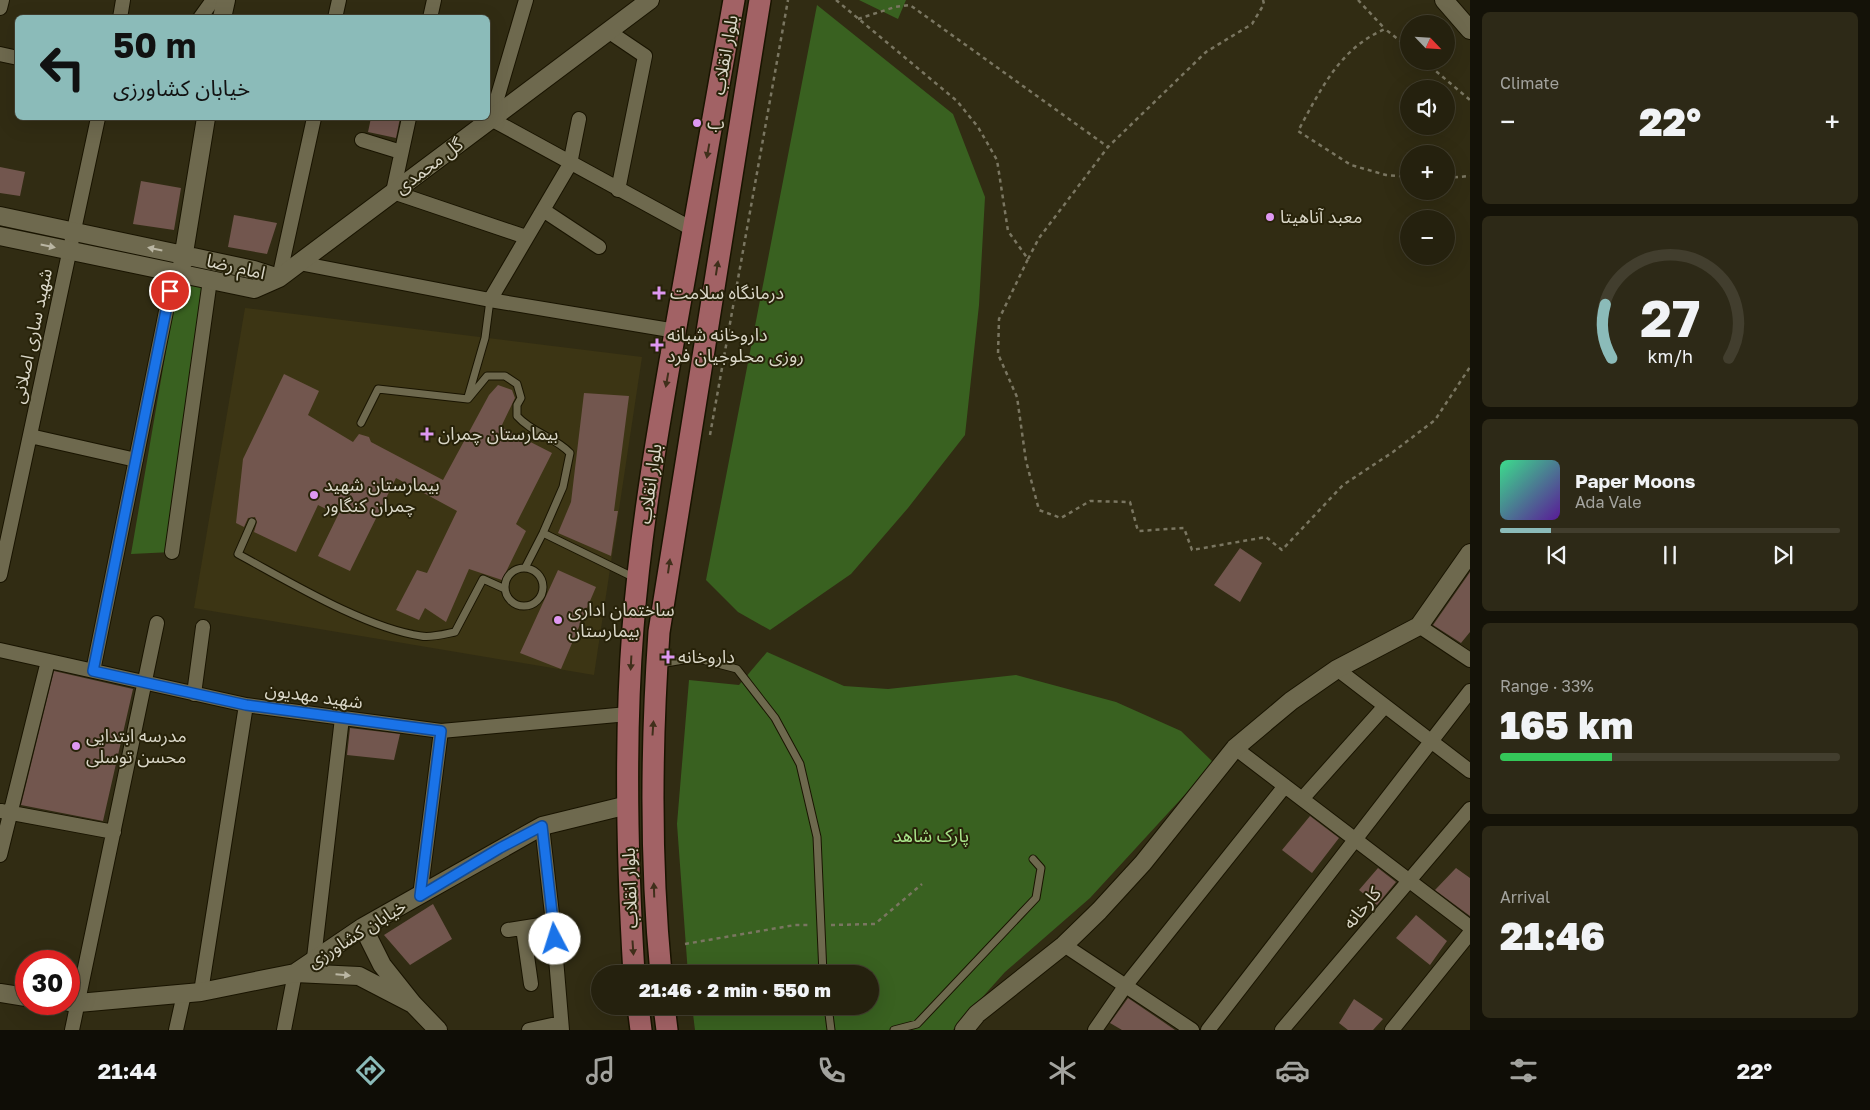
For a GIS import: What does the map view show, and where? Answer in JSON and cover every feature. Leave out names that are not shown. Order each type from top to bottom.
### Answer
[{"type":"main road","name":"بلوار انقلاب","points":[[634,965],[628,805],[628,714],[632,628],[644,521],[734,0]]},
{"type":"main road","name":"بلوار انقلاب","points":[[660,965],[655,912],[651,804],[652,735],[659,632],[760,0]]},
{"type":"main road","points":[[639,1015],[641,1030]]},
{"type":"main road","points":[[665,1015],[667,1030]]},
{"type":"street","points":[[0,8],[2,0]]},
{"type":"street","points":[[120,15],[123,0]]},
{"type":"street","points":[[202,15],[213,0]]},
{"type":"street","points":[[223,15],[226,0]]},
{"type":"street","points":[[336,15],[339,0]]},
{"type":"street","points":[[431,15],[434,0]]},
{"type":"street","points":[[526,0],[491,119],[570,164],[694,230]]},
{"type":"street","points":[[1444,0],[1470,30]]},
{"type":"street","name":"گل محمدی","points":[[491,119],[642,3]]},
{"type":"street","points":[[608,31],[644,56],[618,190]]},
{"type":"street","points":[[0,54],[15,57]]},
{"type":"street","points":[[490,300],[570,164],[579,119]]},
{"type":"street","name":"شهید ساری اصلانی","points":[[0,575],[98,120]]},
{"type":"street","points":[[93,671],[136,460],[177,273],[184,255],[206,120]]},
{"type":"street","points":[[279,278],[314,120]]},
{"type":"street","points":[[409,120],[393,192],[526,238]]},
{"type":"street","name":"گل محمدی","points":[[279,278],[490,120]]},
{"type":"street","points":[[362,140],[402,152]]},
{"type":"street","points":[[543,210],[599,247]]},
{"type":"street","name":"امام رضا","points":[[0,216],[254,270],[279,278]]},
{"type":"street","name":"امام رضا","points":[[0,236],[254,289],[279,278]]},
{"type":"street","points":[[299,263],[490,300],[676,331]]},
{"type":"street","points":[[172,552],[210,280]]},
{"type":"street","points":[[30,436],[136,460]]},
{"type":"street","points":[[964,1030],[977,1014],[1064,945],[1143,863],[1235,748],[1248,740],[1291,701],[1337,669],[1418,626],[1468,560]]},
{"type":"street","points":[[80,973],[114,832],[157,623]]},
{"type":"street","points":[[194,694],[203,626]]},
{"type":"street","points":[[1418,626],[1470,660]]},
{"type":"street","name":"شهید مهدیون","points":[[0,650],[246,705],[441,731],[628,714]]},
{"type":"street","points":[[0,855],[5,812],[48,661]]},
{"type":"street","points":[[1337,669],[1470,771]]},
{"type":"street","points":[[1208,1030],[1470,691]]},
{"type":"street","points":[[176,1030],[192,993],[246,705]]},
{"type":"street","points":[[1302,799],[1385,706]]},
{"type":"street","points":[[314,958],[342,718]]},
{"type":"street","points":[[420,896],[441,731]]},
{"type":"street","points":[[1235,748],[1470,926]]},
{"type":"street","points":[[1094,1030],[1126,985],[1285,786]]},
{"type":"street","name":"خیابان کشاورزی","points":[[80,1001],[192,993],[295,974],[314,958],[363,927],[542,826],[628,805]]},
{"type":"street","name":"کارخانه","points":[[1282,1030],[1470,809]]},
{"type":"street","points":[[5,812],[114,832]]},
{"type":"street","points":[[529,1030],[561,1026],[553,923],[542,826]]},
{"type":"street","points":[[508,930],[553,923]]},
{"type":"street","points":[[363,927],[382,965],[413,1004],[438,1030]]},
{"type":"street","points":[[523,928],[531,984]]},
{"type":"street","points":[[1392,1030],[1470,932]]},
{"type":"street","points":[[1064,945],[1192,1030]]},
{"type":"street","points":[[284,1030],[295,974],[359,976],[413,1004]]},
{"type":"street","points":[[0,993],[15,995]]},
{"type":"street","points":[[72,1030],[73,1015]]},
{"type":"lane","points":[[468,399],[485,338],[490,300]]},
{"type":"lane","points":[[468,399],[488,376],[505,376],[517,384],[521,398],[517,416],[526,426],[560,443],[570,453],[563,487],[544,533],[525,568]]},
{"type":"lane","points":[[361,422],[378,388],[468,399]]},
{"type":"lane","points":[[252,522],[238,554],[365,619],[405,633],[423,637],[455,632],[483,579],[505,589]]},
{"type":"lane","points":[[544,533],[638,579]]},
{"type":"lane","points":[[525,568],[540,576],[543,588],[539,599],[529,605],[516,604],[511,601],[505,589],[512,572],[525,568]]},
{"type":"lane","points":[[657,664],[695,658],[737,670],[775,718],[800,764],[817,837],[822,965]]},
{"type":"lane","points":[[894,1030],[917,1024],[1036,898],[1041,868],[1033,859]]},
{"type":"lane","points":[[829,1015],[831,1030]]},
{"type":"path","points":[[710,436],[788,0]]},
{"type":"path","points":[[836,0],[957,101],[978,127],[997,160],[1008,231],[1028,259]]},
{"type":"path","points":[[1262,0],[1264,4],[1252,24],[1206,52],[1108,147],[1039,238],[999,319],[998,354],[1018,397],[1026,462],[1039,510],[1061,518],[1090,501],[1130,502],[1138,532],[1184,528],[1192,550],[1266,537],[1282,550],[1343,485],[1393,452],[1435,420],[1470,367]]},
{"type":"path","points":[[1358,0],[1400,41]]},
{"type":"path","points":[[858,19],[895,7],[910,5],[1108,147]]},
{"type":"path","points":[[1386,29],[1365,38],[1336,66],[1298,130],[1351,165],[1386,175],[1400,176]]},
{"type":"path","points":[[1435,70],[1470,100]]},
{"type":"path","points":[[1455,177],[1470,176]]},
{"type":"path","points":[[685,944],[795,925],[875,924],[922,884]]},
{"type":"shaded area","name":"بیمارستان چمران","points":[[245,308],[642,357],[594,675],[194,608]]},
{"type":"green space","points":[[859,0],[906,0],[898,19]]},
{"type":"green space","points":[[817,5],[953,114],[985,197],[979,305],[965,435],[908,508],[851,574],[770,630],[738,612],[706,580]]},
{"type":"green space","points":[[178,281],[205,285],[172,552],[131,554]]},
{"type":"green space","name":"پارک شاهد","points":[[767,652],[844,686],[888,689],[1016,675],[1116,702],[1181,731],[1214,763],[1090,898],[1005,972],[953,1030],[695,1030],[693,1015],[879,1015],[879,965],[687,965],[677,824],[689,680],[739,685]]},
{"type":"building","points":[[371,120],[400,120],[396,138],[368,132]]},
{"type":"building","points":[[0,167],[25,172],[20,196],[0,193]]},
{"type":"building","points":[[141,181],[181,188],[174,230],[133,224]]},
{"type":"building","points":[[234,215],[277,223],[267,254],[228,247]]},
{"type":"building","name":"بیمارستان شهید چمران کنگاور","points":[[284,374],[319,391],[308,415],[353,442],[359,434],[369,437],[371,442],[443,480],[489,395],[498,385],[512,390],[515,398],[501,427],[552,453],[516,524],[526,531],[502,580],[469,569],[446,622],[425,608],[419,620],[396,610],[417,570],[427,573],[457,511],[396,478],[350,571],[318,556],[338,515],[318,505],[296,552],[254,532],[257,522],[255,517],[248,518],[244,527],[236,523],[243,459]]},
{"type":"building","points":[[584,393],[629,396],[614,511],[618,511],[611,556],[558,533],[571,502]]},
{"type":"building","points":[[1240,548],[1262,563],[1240,602],[1214,585]]},
{"type":"building","name":"ساختمان اداری بیمارستان","points":[[558,570],[596,587],[561,669],[520,653]]},
{"type":"building","points":[[1470,572],[1470,632],[1461,643],[1433,625]]},
{"type":"building","name":"مدرسه ابتدایی محسن توسلی","points":[[54,671],[133,689],[103,821],[21,805]]},
{"type":"building","points":[[350,728],[400,734],[394,760],[347,755]]},
{"type":"building","points":[[1310,816],[1339,838],[1312,873],[1282,850]]},
{"type":"building","points":[[1378,868],[1396,882],[1377,905],[1359,890]]},
{"type":"building","points":[[1456,868],[1470,878],[1470,916],[1435,890]]},
{"type":"building","points":[[433,904],[452,939],[410,965],[384,935]]},
{"type":"building","points":[[1416,915],[1447,941],[1430,965],[1396,938]]},
{"type":"building","points":[[1128,998],[1175,1030],[1122,1030],[1110,1023]]},
{"type":"building","points":[[1354,999],[1383,1019],[1373,1030],[1348,1030],[1339,1023]]},
{"type":"place","name":"ب","points":[[697,123]]},
{"type":"place","name":"معبد آناهیتا","points":[[1270,217]]},
{"type":"place","name":"درمانگاه سلامت","points":[[659,293]]},
{"type":"place","name":"داروخانه شبانه روزی محلوجیان فرد","points":[[657,345]]},
{"type":"place","name":"بیمارستان چمران","points":[[427,434]]},
{"type":"place","name":"بیمارستان شهید چمران کنگاور","points":[[314,495]]},
{"type":"place","name":"ساختمان اداری بیمارستان","points":[[558,620]]},
{"type":"place","name":"داروخانه","points":[[668,657]]},
{"type":"place","name":"مدرسه ابتدایی محسن توسلی","points":[[76,746]]},
{"type":"route","points":[[170,291],[93,671],[246,705],[441,731],[420,896],[500,848],[542,826],[555,939]]}]
